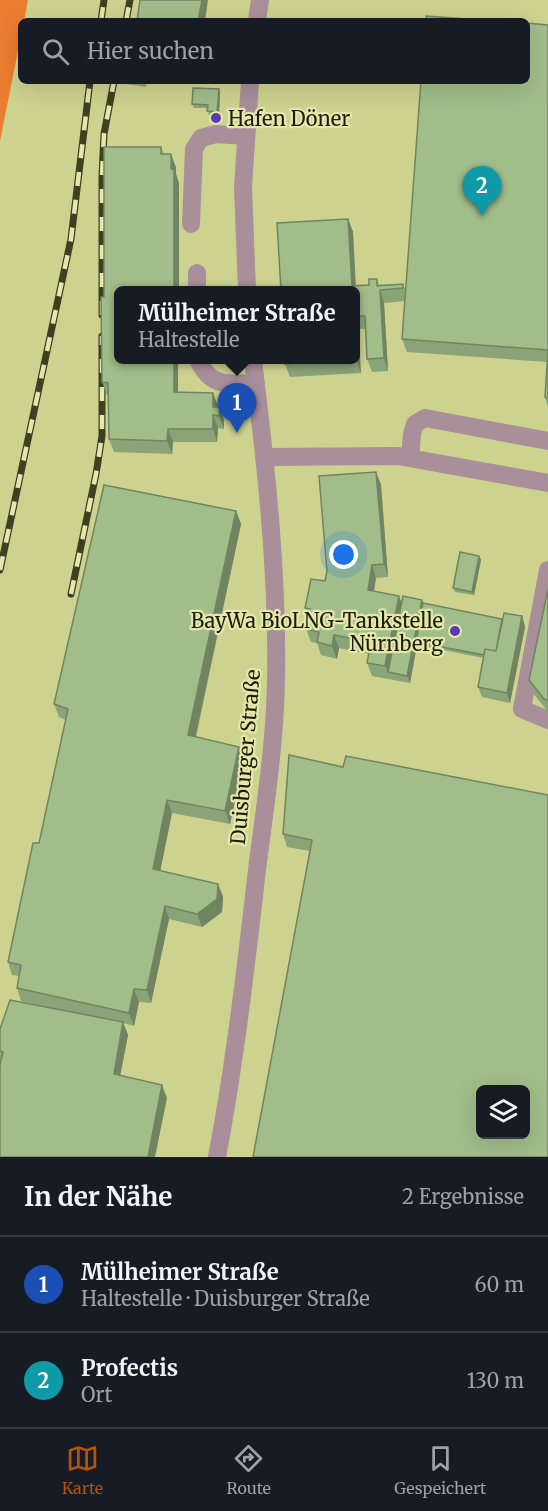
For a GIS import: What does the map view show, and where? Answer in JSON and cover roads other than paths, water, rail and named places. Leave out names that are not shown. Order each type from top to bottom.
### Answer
[{"type":"street","points":[[257,18],[260,0]]},
{"type":"street","points":[[248,286],[243,206],[250,84]]},
{"type":"street","points":[[191,224],[194,149],[201,138],[216,134],[246,136]]},
{"type":"street","points":[[200,364],[203,372],[213,380],[230,384],[256,383]]},
{"type":"street","name":"Duisburger Straße","points":[[218,1157],[246,970],[268,777],[276,681],[273,541],[254,364]]},
{"type":"street","points":[[410,458],[415,424],[425,418],[548,441]]},
{"type":"street","points":[[265,457],[398,456],[548,483]]},
{"type":"street","points":[[548,570],[522,709],[548,720]]},
{"type":"railway","points":[[101,18],[104,0]]},
{"type":"railway","points":[[127,18],[130,0]]},
{"type":"railway","points":[[0,570],[71,239],[90,84]]},
{"type":"railway","points":[[102,315],[104,134],[113,84]]},
{"type":"railway","points":[[71,594],[102,436],[102,336]]},
{"type":"place","name":"Hafen Döner","points":[[216,118]]},
{"type":"place","name":"Profectis","points":[[482,216]]},
{"type":"place","name":"Mülheimer Straße","points":[[237,433]]},
{"type":"place","name":"BayWa BioLNG-Tankstelle Nürnberg","points":[[455,631]]}]
